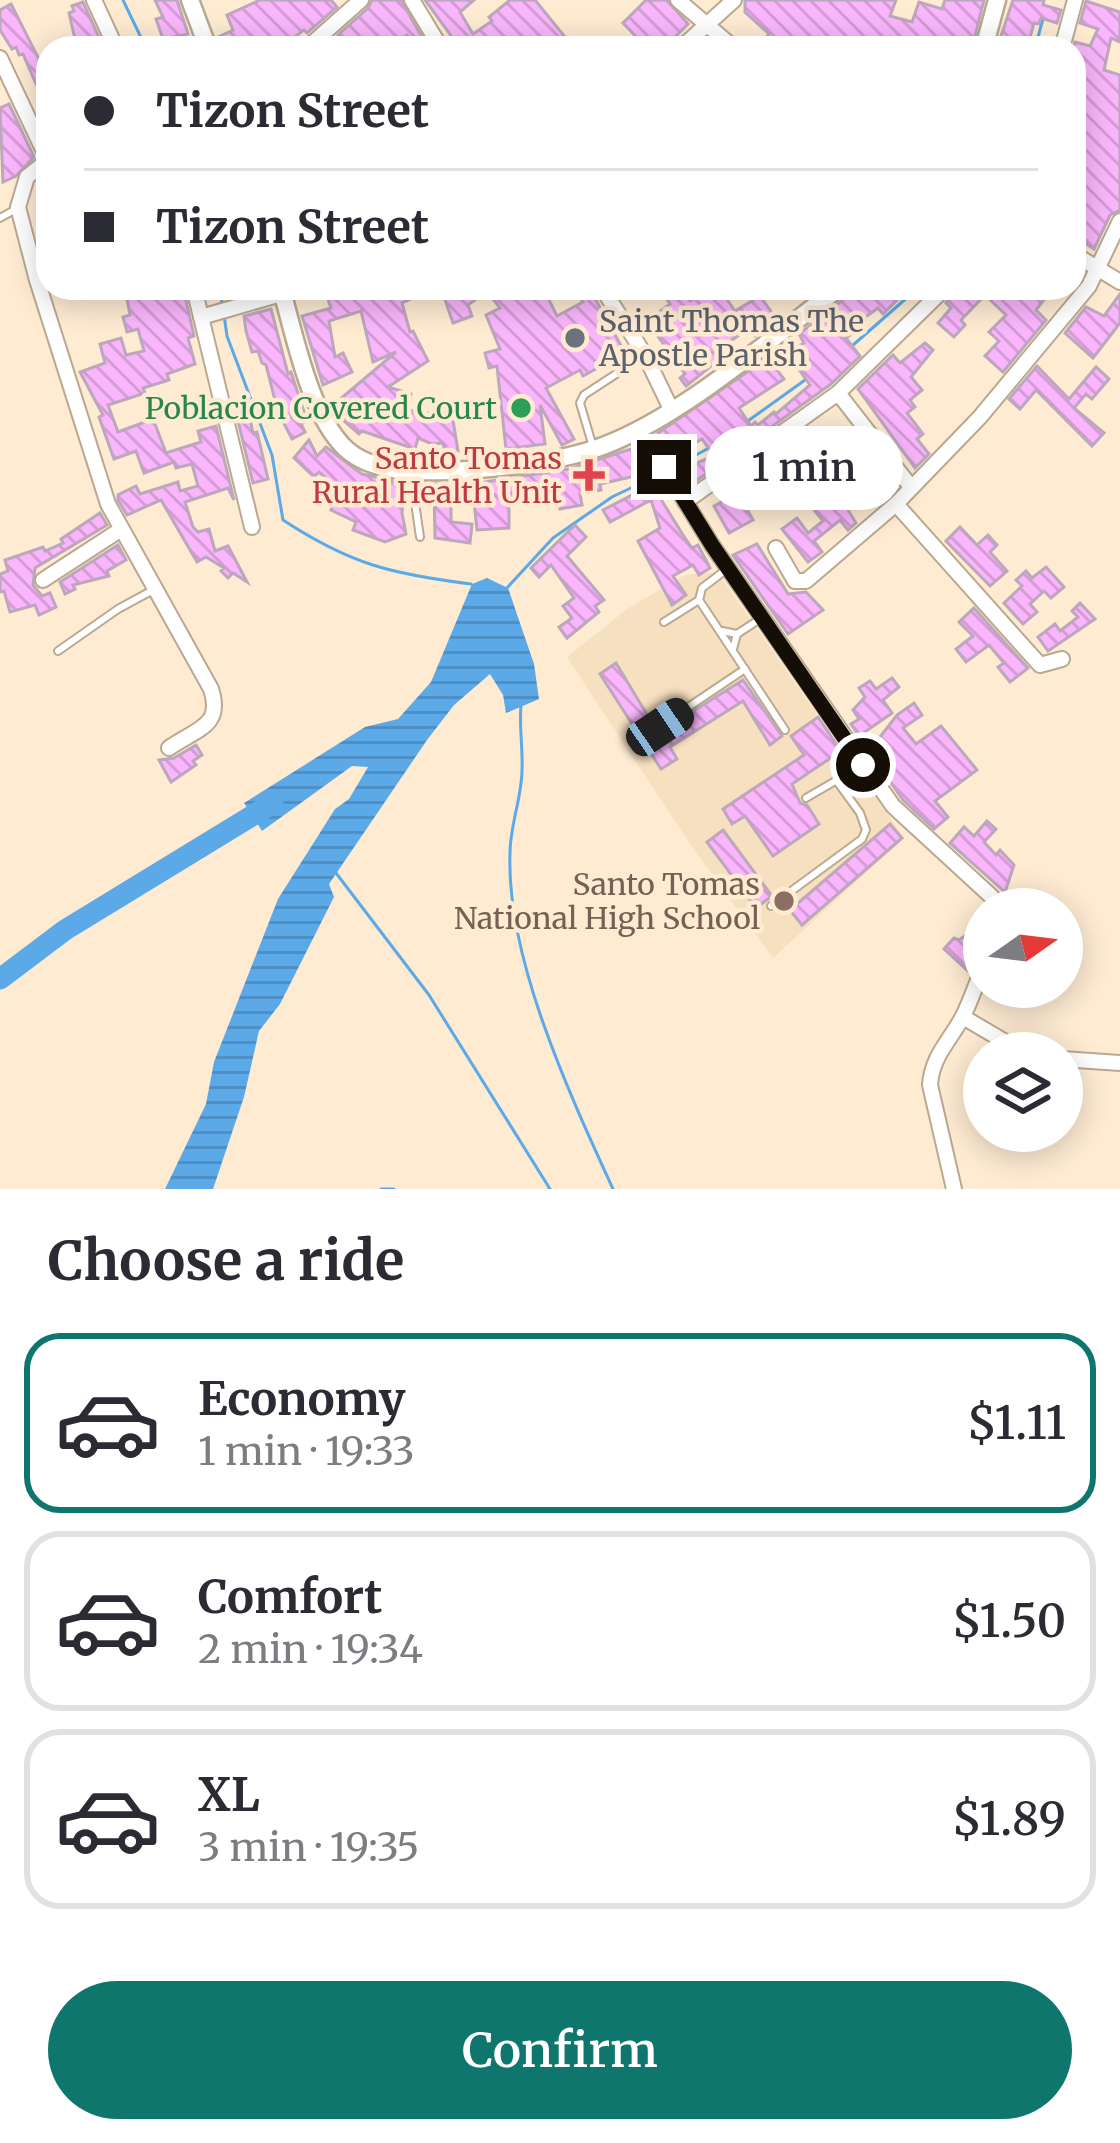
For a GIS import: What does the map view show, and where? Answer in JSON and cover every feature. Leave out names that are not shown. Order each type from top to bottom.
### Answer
[{"type":"street","points":[[94,0],[110,36]]},
{"type":"street","points":[[190,0],[204,36]]},
{"type":"street","points":[[321,36],[361,0]]},
{"type":"street","points":[[412,0],[434,36]]},
{"type":"street","points":[[677,0],[720,36]]},
{"type":"street","points":[[694,36],[734,0]]},
{"type":"street","points":[[987,36],[997,0]]},
{"type":"street","points":[[1065,36],[1075,0]]},
{"type":"street","points":[[0,58],[36,134]]},
{"type":"street","points":[[36,170],[27,177],[18,207],[36,268]]},
{"type":"street","points":[[1086,288],[1120,221]]},
{"type":"street","points":[[1086,261],[1120,282]]},
{"type":"street","points":[[45,300],[120,530],[211,688],[217,708],[214,717],[170,748]]},
{"type":"street","points":[[201,300],[209,315],[252,527]]},
{"type":"street","points":[[209,315],[255,300]]},
{"type":"street","points":[[284,300],[323,416],[336,437],[350,453],[411,472],[468,470],[593,449],[672,410],[823,300]]},
{"type":"street","points":[[610,300],[645,355],[672,410]]},
{"type":"street","points":[[685,502],[838,393],[933,300]]},
{"type":"street","points":[[776,548],[796,581],[806,581],[896,504],[993,402],[1078,300]]},
{"type":"street","points":[[838,393],[911,487]]},
{"type":"street","points":[[635,431],[664,467],[863,765],[915,830],[982,888]]},
{"type":"street","points":[[896,504],[1040,665],[1046,667],[1062,658]]},
{"type":"street","points":[[43,580],[120,530]]},
{"type":"street","points":[[954,1189],[930,1073],[967,1008]]},
{"type":"street","points":[[964,1017],[989,1032]]},
{"type":"street","points":[[1083,1060],[1120,1063]]},
{"type":"lane","points":[[0,218],[18,207]]},
{"type":"lane","points":[[593,449],[580,403],[584,395],[645,355]]},
{"type":"lane","points":[[411,472],[420,537]]},
{"type":"lane","points":[[664,622],[699,600],[702,587],[730,567]]},
{"type":"lane","points":[[58,651],[153,590]]},
{"type":"lane","points":[[699,600],[785,730]]},
{"type":"lane","points":[[732,650],[737,634],[763,617]]},
{"type":"lane","points":[[722,631],[737,634]]},
{"type":"lane","points":[[660,727],[746,670]]},
{"type":"lane","points":[[806,798],[863,765]]},
{"type":"lane","points":[[771,907],[862,838],[866,830],[860,812],[836,780]]},
{"type":"shaded area","points":[[717,572],[904,838],[773,958],[690,844],[567,657],[630,607],[685,575]]},
{"type":"water","points":[[487,578],[508,588],[534,664],[539,699],[506,713],[503,695],[490,674],[454,705],[427,740],[329,884],[334,897],[280,1004],[259,1031],[244,1097],[213,1189],[165,1189],[206,1104],[214,1062],[278,899],[335,809],[349,799],[368,767],[352,766],[262,831],[244,803],[365,727],[398,719],[431,682],[472,584]]},
{"type":"building","points":[[155,0],[177,0],[188,34],[162,36],[156,19],[163,17]]},
{"type":"building","points":[[260,0],[331,0],[337,7],[307,33],[304,30],[296,36],[220,36],[233,30],[227,15]]},
{"type":"building","points":[[372,0],[401,0],[421,36],[339,36]]},
{"type":"building","points":[[425,0],[474,0],[460,12],[473,34],[510,0],[535,0],[564,36],[451,36]]},
{"type":"building","points":[[646,0],[667,0],[688,24],[676,36],[635,36],[623,23]]},
{"type":"building","points":[[745,0],[896,0],[890,16],[912,22],[919,2],[942,9],[945,0],[984,0],[975,36],[767,36],[745,12]]},
{"type":"building","points":[[1013,0],[1044,0],[1043,5],[1061,10],[1057,23],[1041,18],[1039,24],[1034,23],[1030,36],[1001,36]]},
{"type":"building","points":[[1086,1],[1120,12],[1120,42],[1111,38],[1104,70],[1120,75],[1120,210],[1110,215],[1094,249],[1086,244],[1086,45],[1090,46],[1098,29],[1080,23]]},
{"type":"building","points":[[83,2],[98,36],[74,36],[72,6]]},
{"type":"building","points":[[11,4],[36,53],[36,84],[23,54],[12,49],[0,30],[0,10]]},
{"type":"building","points":[[9,104],[34,157],[3,182],[0,108]]},
{"type":"building","points":[[1120,294],[1120,323],[1093,358],[1065,333],[1086,307],[1104,316]]},
{"type":"building","points":[[127,300],[186,300],[195,364],[167,374],[169,380],[143,388],[145,393],[108,405],[118,432],[153,419],[166,453],[201,442],[198,431],[216,426],[234,500],[228,488],[185,502],[193,527],[198,532],[209,529],[215,551],[228,546],[247,582],[233,573],[228,578],[221,571],[224,568],[206,557],[197,562],[161,500],[127,515],[118,500],[118,495],[136,486],[140,494],[178,482],[180,491],[198,486],[192,464],[176,468],[174,462],[144,473],[136,451],[114,459],[99,417],[103,415],[80,372],[105,363],[100,344],[121,338],[126,355],[144,351],[138,329],[127,332],[123,317],[130,315]]},
{"type":"building","points":[[328,300],[408,300],[402,303],[410,332],[428,361],[388,387],[411,394],[406,409],[425,414],[451,408],[458,451],[445,453],[443,443],[418,438],[415,449],[362,431],[359,434],[336,414],[332,406],[396,352],[373,362],[361,311],[329,321],[335,357],[343,353],[352,372],[323,385],[302,316],[331,308]]},
{"type":"building","points":[[445,300],[475,300],[468,305],[472,316],[453,323]]},
{"type":"building","points":[[494,300],[549,300],[557,316],[582,300],[596,300],[625,353],[583,376],[580,370],[546,388],[574,439],[562,445],[540,405],[545,444],[506,449],[497,366],[489,368],[485,353],[500,349],[486,315],[500,308]]},
{"type":"building","points":[[667,300],[727,300],[735,311],[763,300],[777,320],[755,336],[749,328],[728,343],[721,349],[725,355],[686,386],[680,378],[685,374],[647,321],[670,304]]},
{"type":"building","points":[[843,300],[897,300],[883,314],[878,308],[857,323],[860,328],[846,338],[860,356],[831,384],[689,486],[679,470],[714,456],[702,439],[671,457],[658,433],[768,358],[784,379],[739,408],[751,426],[776,414],[810,385],[783,347],[791,340],[796,348],[804,343],[799,334]]},
{"type":"building","points":[[980,300],[961,320],[965,325],[954,337],[938,323],[951,308],[946,303]]},
{"type":"building","points":[[990,300],[1044,300],[1036,310],[1046,320],[1003,372],[985,356],[999,341],[989,332],[1006,315]]},
{"type":"building","points":[[271,309],[288,374],[291,372],[307,421],[301,424],[305,432],[292,439],[278,412],[266,365],[258,351],[252,352],[246,331],[244,316]]},
{"type":"building","points":[[925,343],[933,350],[911,377],[922,390],[910,400],[915,407],[907,413],[923,434],[917,439],[929,454],[915,468],[858,389],[893,355],[900,363]]},
{"type":"building","points":[[1037,366],[1069,399],[1096,367],[1109,379],[1092,399],[1086,394],[1074,408],[1104,433],[1092,446],[1036,390],[1020,409],[1009,399]]},
{"type":"building","points":[[250,419],[268,479],[253,483],[238,421]]},
{"type":"building","points":[[309,440],[317,456],[326,447],[362,474],[405,483],[406,534],[385,542],[353,530],[356,522],[331,510],[340,490],[319,472],[314,477],[294,458]]},
{"type":"building","points":[[634,448],[650,468],[580,494],[582,505],[560,509],[557,495],[509,502],[509,528],[477,530],[472,484],[569,469]]},
{"type":"building","points":[[865,467],[874,479],[859,490],[864,498],[848,510],[856,523],[848,530],[840,520],[814,541],[822,552],[808,562],[782,529],[797,518],[808,533],[823,521],[814,510]]},
{"type":"building","points":[[657,482],[662,501],[692,548],[698,545],[710,568],[699,575],[693,565],[673,576],[686,595],[672,605],[638,541],[660,528],[651,500],[610,522],[603,510]]},
{"type":"building","points":[[434,484],[451,484],[451,522],[472,524],[470,543],[435,538]]},
{"type":"building","points":[[738,493],[753,520],[729,533],[714,506]]},
{"type":"building","points":[[100,513],[107,525],[35,568],[33,585],[42,596],[50,593],[56,607],[39,615],[35,605],[10,612],[4,591],[0,592],[0,574],[8,571],[5,560],[63,543],[61,539]]},
{"type":"building","points":[[575,525],[586,537],[567,556],[604,600],[595,606],[599,612],[567,638],[559,627],[572,618],[563,606],[574,598],[551,565],[539,577],[531,568]]},
{"type":"building","points":[[960,527],[977,545],[988,535],[997,545],[990,552],[1007,571],[990,586],[946,541]]},
{"type":"building","points":[[757,544],[788,594],[806,592],[823,610],[788,634],[733,555]]},
{"type":"building","points":[[118,545],[126,560],[107,571],[109,576],[73,585],[75,589],[65,594],[60,582]]},
{"type":"building","points":[[1046,567],[1064,587],[1051,598],[1044,591],[1030,604],[1037,612],[1023,624],[1004,603],[1022,586],[1016,580],[1026,571],[1032,578]]},
{"type":"building","points":[[1080,603],[1095,619],[1048,651],[1038,637],[1055,624],[1060,631],[1078,617],[1072,611]]},
{"type":"building","points":[[974,608],[1028,668],[1010,682],[998,667],[1004,663],[989,645],[966,662],[956,649],[973,636],[959,622]]},
{"type":"building","points":[[616,663],[658,733],[743,680],[782,736],[770,745],[743,701],[670,747],[677,759],[661,769],[600,674]]},
{"type":"building","points":[[892,678],[899,687],[883,700],[892,713],[859,736],[851,724],[859,719],[853,710],[865,697],[859,688],[870,681],[876,689]]},
{"type":"building","points":[[914,703],[922,715],[903,728],[916,744],[941,726],[977,770],[935,801],[948,817],[934,829],[903,800],[869,751],[897,715]]},
{"type":"building","points":[[818,717],[841,751],[792,784],[800,803],[807,805],[819,824],[773,856],[745,816],[732,824],[723,809],[804,755],[791,736]]},
{"type":"building","points":[[196,745],[202,755],[193,761],[196,765],[171,782],[159,760],[174,758]]},
{"type":"building","points":[[987,821],[996,829],[984,842],[1014,865],[1006,888],[1001,888],[950,843],[964,827],[974,836]]},
{"type":"building","points":[[890,824],[902,838],[802,925],[790,910]]},
{"type":"building","points":[[723,830],[772,896],[756,908],[707,842]]},
{"type":"building","points":[[963,937],[963,966],[944,949],[954,938]]},
{"type":"waterway","points":[[123,0],[140,36]]},
{"type":"waterway","points":[[1038,36],[1043,19]]},
{"type":"waterway","points":[[222,300],[222,306]]},
{"type":"waterway","points":[[852,346],[904,300]]},
{"type":"waterway","points":[[224,315],[227,336],[272,455],[283,520],[372,565],[471,584]]},
{"type":"waterway","points":[[745,423],[805,380]]},
{"type":"waterway","points":[[674,467],[707,449]]},
{"type":"waterway","points":[[506,589],[553,538],[612,497],[660,474]]},
{"type":"waterway","points":[[521,705],[521,780],[510,853],[518,937],[544,1025],[613,1189]]},
{"type":"waterway","points":[[0,979],[65,930],[273,803]]},
{"type":"waterway","points":[[336,873],[429,995],[550,1189]]},
{"type":"waterway","points":[[381,1189],[394,1189]]},
{"type":"place","name":"Saint Thomas The Apostle Parish","points":[[575,338]]},
{"type":"place","name":"Poblacion Covered Court","points":[[521,408]]},
{"type":"place","name":"Santo Tomas Rural Health Unit","points":[[589,475]]},
{"type":"place","name":"Santo Tomas National High School","points":[[784,901]]},
{"type":"route","points":[[664,467],[863,765]]}]
